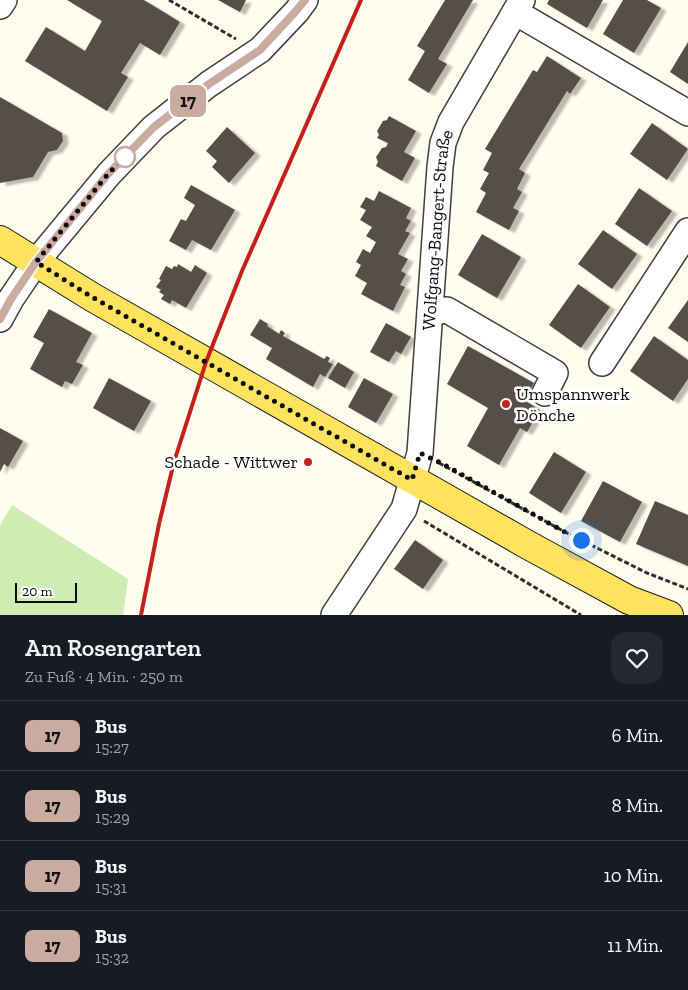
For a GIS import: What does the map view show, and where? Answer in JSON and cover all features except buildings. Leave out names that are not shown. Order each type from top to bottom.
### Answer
[{"type":"main road","points":[[0,240],[92,297],[412,480],[629,600],[669,615]]},
{"type":"street","points":[[0,6],[4,0]]},
{"type":"street","points":[[0,319],[36,262],[108,174],[154,127],[209,84],[260,50],[305,0]]},
{"type":"street","points":[[519,6],[688,113]]},
{"type":"street","name":"Wolfgang-Bangert-Straße","points":[[334,615],[404,509],[420,453],[443,142],[451,122],[519,6]]},
{"type":"street","points":[[602,364],[688,231]]},
{"type":"street","points":[[430,312],[447,310],[555,373],[545,393]]},
{"type":"path","points":[[169,0],[256,52]]},
{"type":"path","points":[[420,453],[565,532],[648,573],[688,589]]},
{"type":"path","points":[[404,509],[581,615]]},
{"type":"green space","points":[[12,505],[128,579],[123,615],[0,615],[0,525]]},
{"type":"railway","points":[[141,615],[159,524],[174,462],[206,362],[242,271],[361,0]]},
{"type":"bus line","name":"17","points":[[0,319],[36,262],[108,174],[154,127],[209,84],[260,50],[305,0]]},
{"type":"place","name":"Umspannwerk Dönche","points":[[506,404]]},
{"type":"place","name":"Schade - Wittwer","points":[[308,462]]},
{"type":"route","points":[[125,157],[108,174],[36,262],[92,297],[412,480],[420,453],[581,540]]}]
